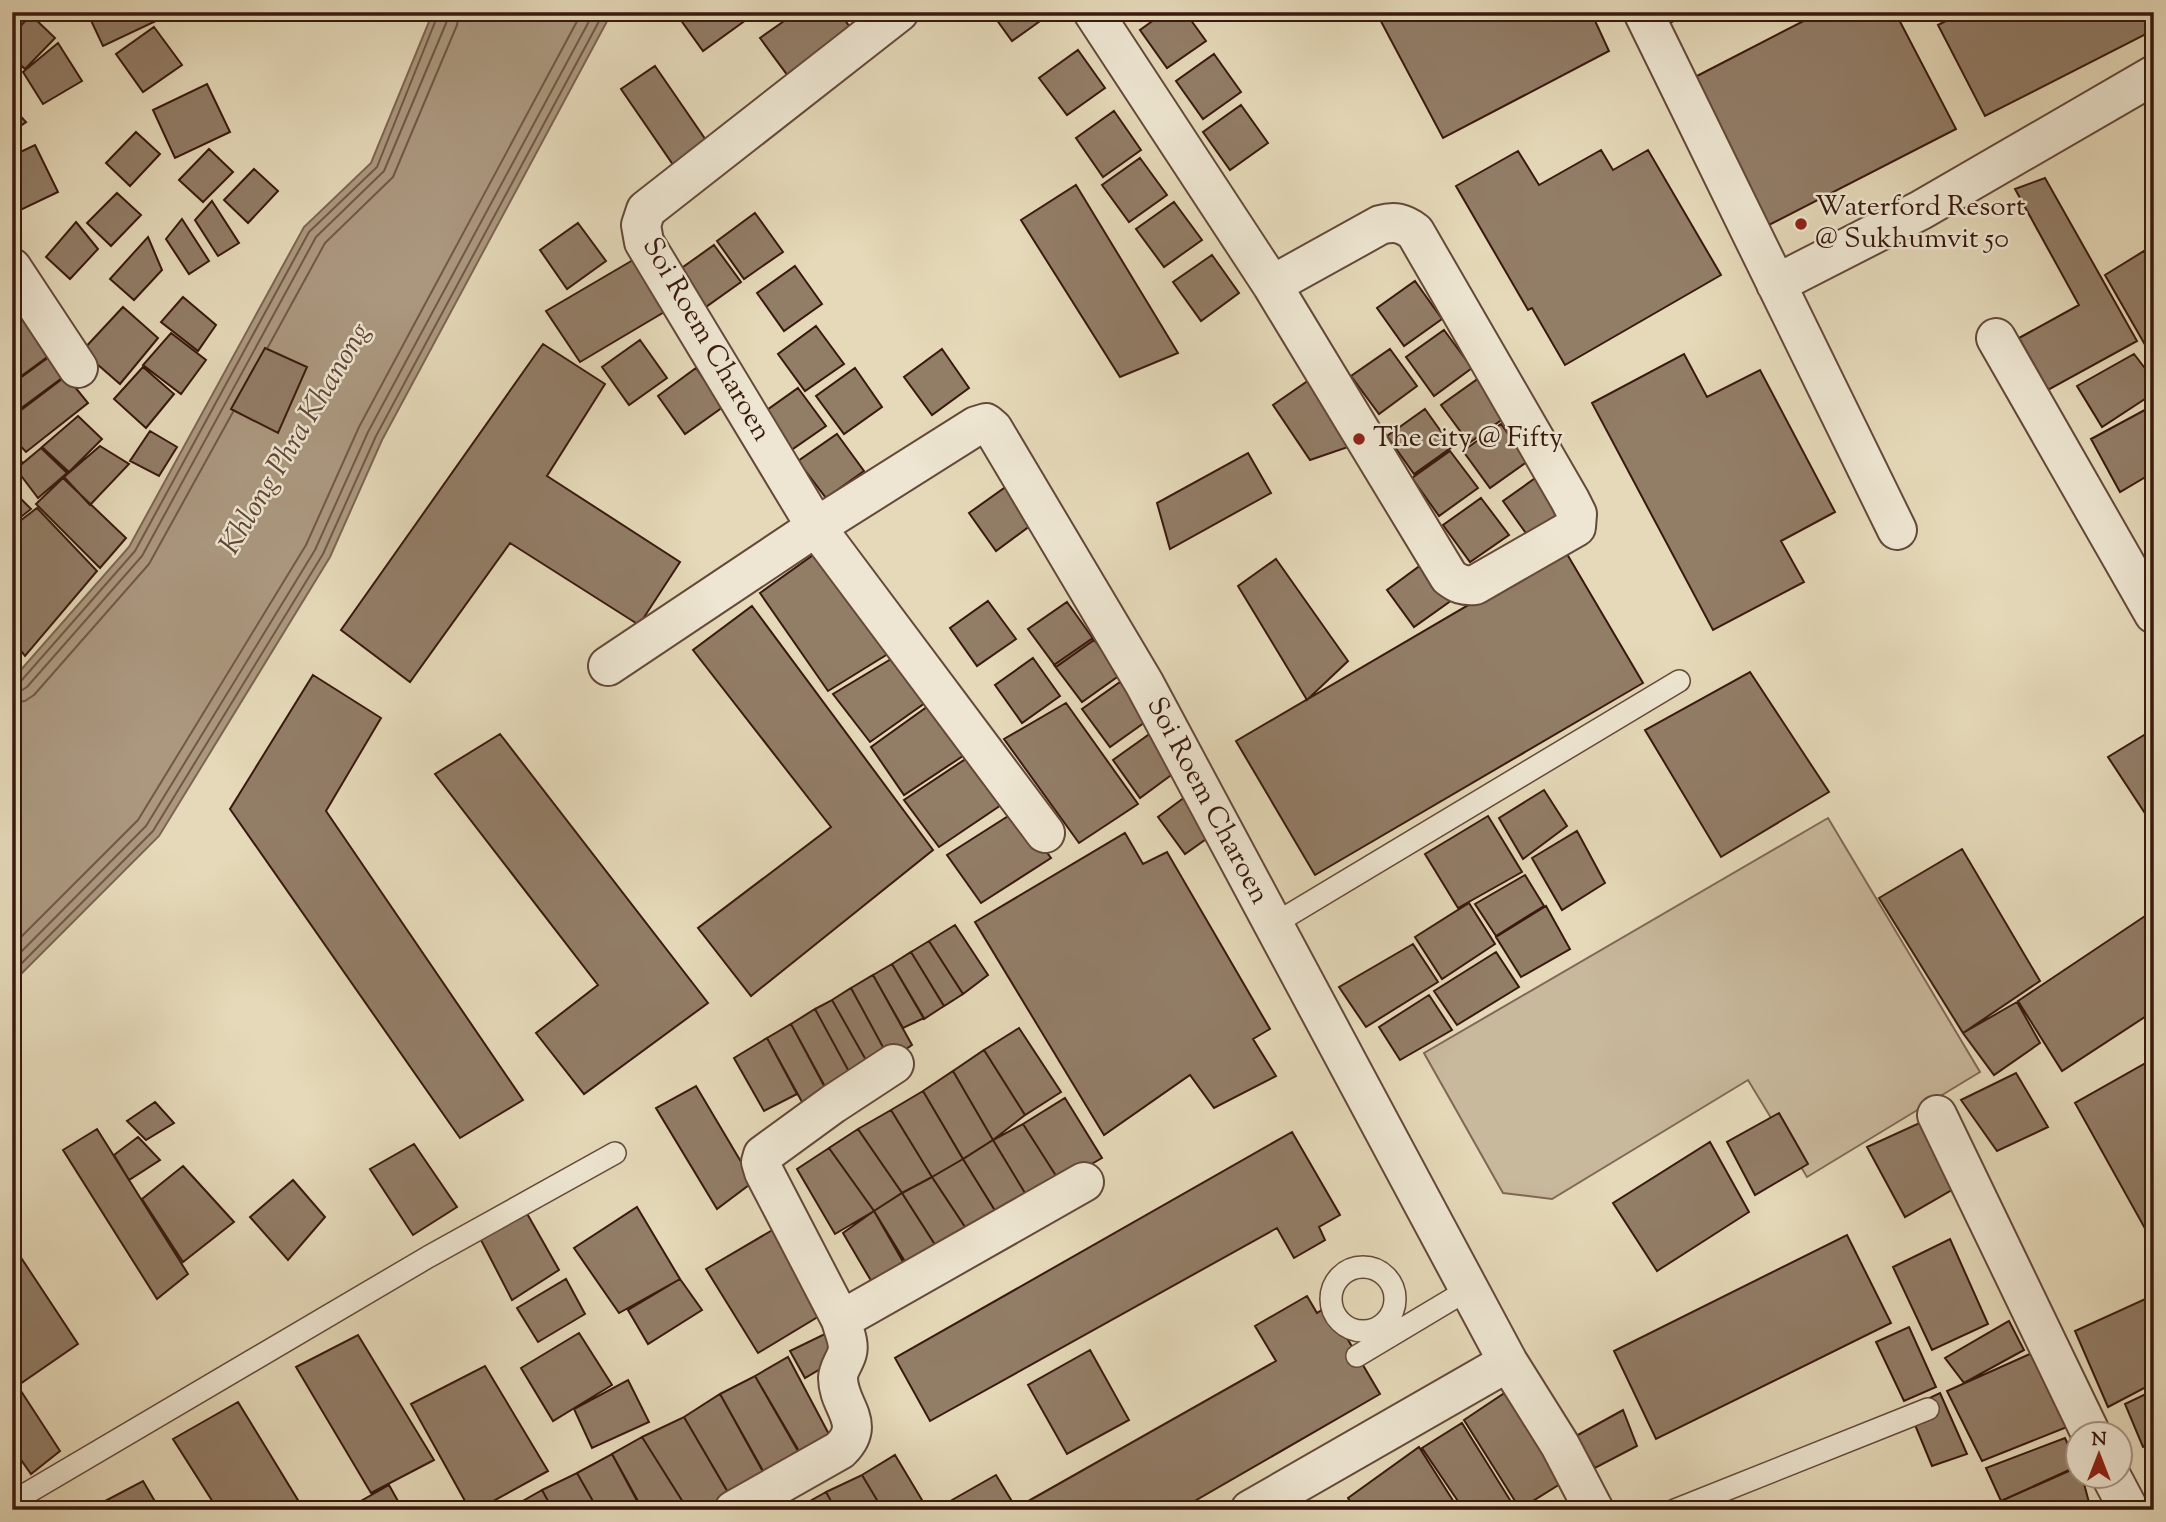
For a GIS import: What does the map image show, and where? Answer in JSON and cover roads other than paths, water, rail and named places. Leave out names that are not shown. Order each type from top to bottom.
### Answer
[{"type":"street","name":"Soi Roem Charoen","points":[[899,12],[646,210],[641,225],[644,242],[816,527],[1045,833]]},
{"type":"street","points":[[1093,12],[1272,285],[1449,577],[1458,584],[1475,585],[1576,527],[1577,514],[1415,232],[1405,225],[1392,222],[1380,225],[1272,285]]},
{"type":"street","points":[[1643,12],[1897,530]]},
{"type":"street","points":[[1776,284],[1921,210],[2154,75]]},
{"type":"street","points":[[12,268],[78,369]]},
{"type":"street","points":[[1996,338],[2154,614]]},
{"type":"street","name":"Soi Roem Charoen","points":[[816,527],[976,426],[986,423],[993,429],[1144,683],[1508,1363],[1560,1445],[1594,1510]]},
{"type":"street","points":[[608,666],[816,527]]},
{"type":"street","points":[[734,1510],[840,1450],[849,1442],[852,1419],[838,1377],[848,1346],[841,1320],[764,1172],[762,1155],[894,1064]]},
{"type":"street","points":[[1937,1115],[2084,1420]]},
{"type":"street","points":[[841,1320],[1084,1182]]},
{"type":"street","points":[[1250,1510],[1508,1363]]},
{"type":"street","points":[[2118,1490],[2129,1510]]},
{"type":"lane","points":[[1274,924],[1679,681]]},
{"type":"lane","points":[[12,1502],[428,1257],[615,1153]]},
{"type":"lane","points":[[1357,1356],[1373,1337],[1469,1289]]},
{"type":"lane","points":[[1675,1510],[1928,1409]]},
{"type":"water","name":"Khlong Phra Khanong","points":[[433,12],[612,12],[382,440],[330,557],[159,836],[12,983],[12,680],[129,547],[304,227],[371,163]]},
{"type":"place","name":"Waterford Resort @ Sukhumvit 50","points":[[1801,224]]},
{"type":"place","name":"The city @ Fifty","points":[[1359,439]]}]
